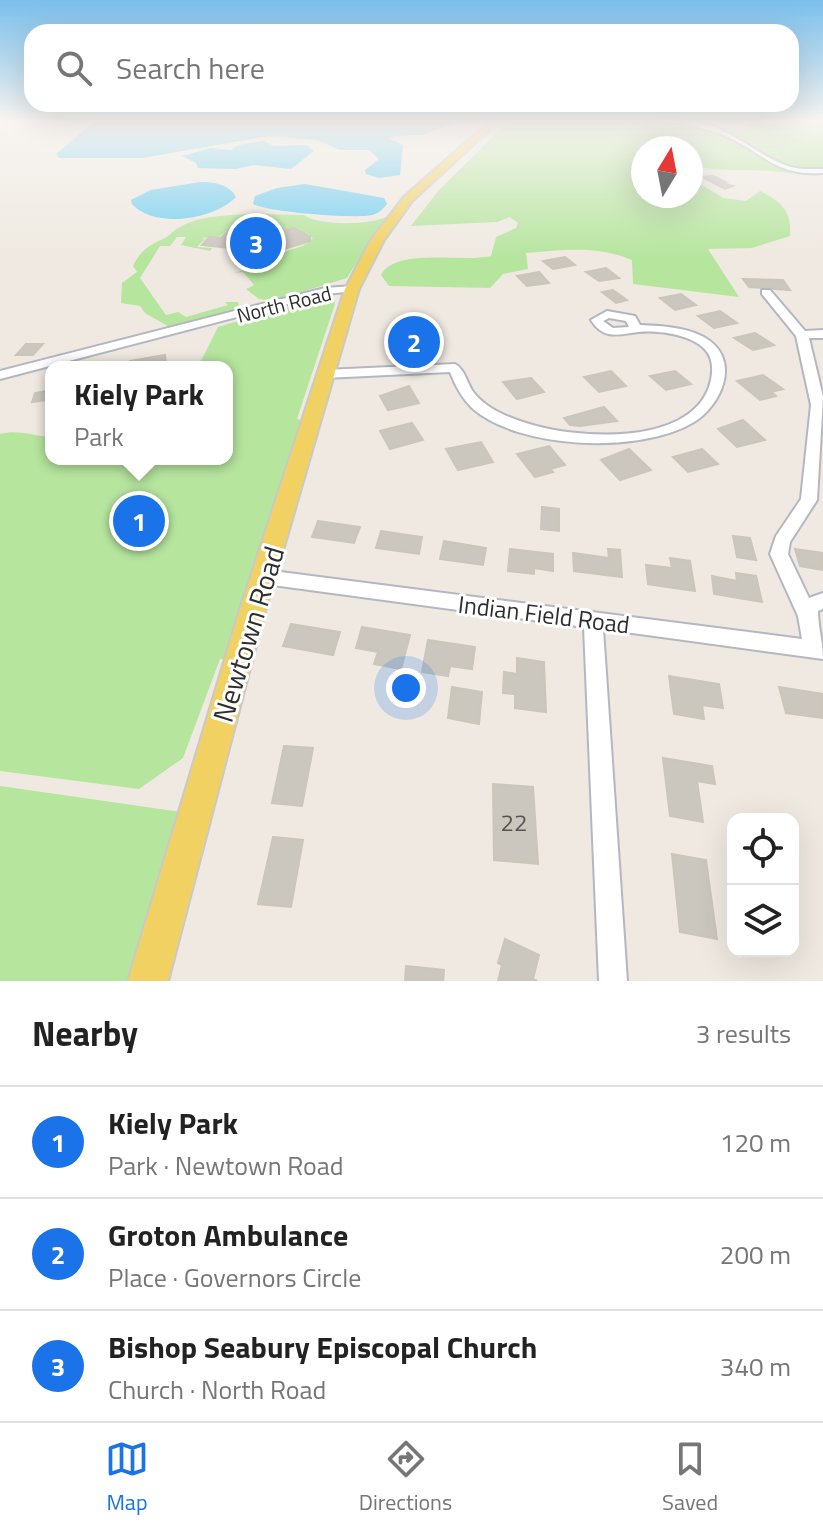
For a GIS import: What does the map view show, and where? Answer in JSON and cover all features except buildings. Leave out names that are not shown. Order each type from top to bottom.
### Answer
[{"type":"main road","name":"North Road","points":[[352,289],[378,240],[408,199],[444,167]]},
{"type":"main road","name":"Newtown Road","points":[[148,981],[352,289]]},
{"type":"street","points":[[781,167],[801,172],[823,171]]},
{"type":"street","name":"North Road","points":[[54,361],[325,291],[352,289]]},
{"type":"street","points":[[766,292],[802,335],[818,405],[807,506],[786,533],[779,554],[808,616],[819,649]]},
{"type":"street","points":[[325,374],[455,368],[468,396],[480,407],[507,421],[560,437],[624,438],[670,428],[689,420],[712,398],[720,371],[716,353],[704,341],[682,333],[635,328]]},
{"type":"street","points":[[802,335],[823,334]]},
{"type":"street","name":"North Road","points":[[0,375],[45,363]]},
{"type":"street","name":"Indian Field Road","points":[[265,577],[819,649]]},
{"type":"street","points":[[808,616],[809,606],[823,601]]},
{"type":"street","points":[[593,620],[613,981]]},
{"type":"green space","points":[[463,167],[631,167],[631,208],[703,208],[703,186],[724,198],[746,201],[760,191],[784,208],[790,236],[752,248],[708,249],[739,297],[633,284],[632,260],[606,252],[580,250],[526,253],[528,269],[503,274],[490,288],[389,286],[381,275],[389,266],[415,259],[491,256],[496,237],[516,228],[518,223],[510,217],[497,222],[411,226],[439,190]]},
{"type":"green space","points":[[703,167],[823,167],[823,175],[763,170]]},
{"type":"green space","points":[[254,214],[304,215],[321,221],[345,223],[369,222],[386,217],[347,278],[272,301],[259,299],[246,289],[254,285],[243,272],[234,273],[247,269],[257,258],[277,252],[269,265],[281,254],[303,246],[313,238],[292,228],[270,233],[226,231],[219,237],[202,238],[205,239],[197,247],[212,248],[210,251],[181,245],[186,237],[177,237],[170,246],[160,246],[140,278],[166,315],[178,312],[186,317],[228,305],[225,302],[238,302],[240,309],[171,328],[145,313],[140,306],[121,303],[122,283],[137,272],[133,266],[150,246],[197,220]]},
{"type":"green space","points":[[326,295],[334,298],[335,304],[297,419],[306,421],[242,659],[220,659],[183,758],[139,789],[0,771],[0,434],[19,432],[45,436],[45,465],[233,465],[233,361],[201,361],[218,327]]},
{"type":"green space","points":[[0,786],[195,814],[148,981],[0,981]]},
{"type":"water","points":[[198,167],[246,167],[235,169]]},
{"type":"water","points":[[369,167],[401,167],[400,175],[379,178],[366,174],[365,170]]},
{"type":"water","points":[[200,182],[216,183],[236,197],[214,211],[184,218],[154,217],[132,204],[131,200],[151,190]]},
{"type":"water","points":[[305,184],[384,198],[387,204],[372,215],[348,216],[293,212],[253,204],[255,196],[277,188]]},
{"type":"place","name":"Bishop Seabury Episcopal Church","points":[[256,243]]},
{"type":"place","name":"Groton Ambulance","points":[[414,342]]},
{"type":"place","name":"Kiely Park","points":[[139,521]]}]
